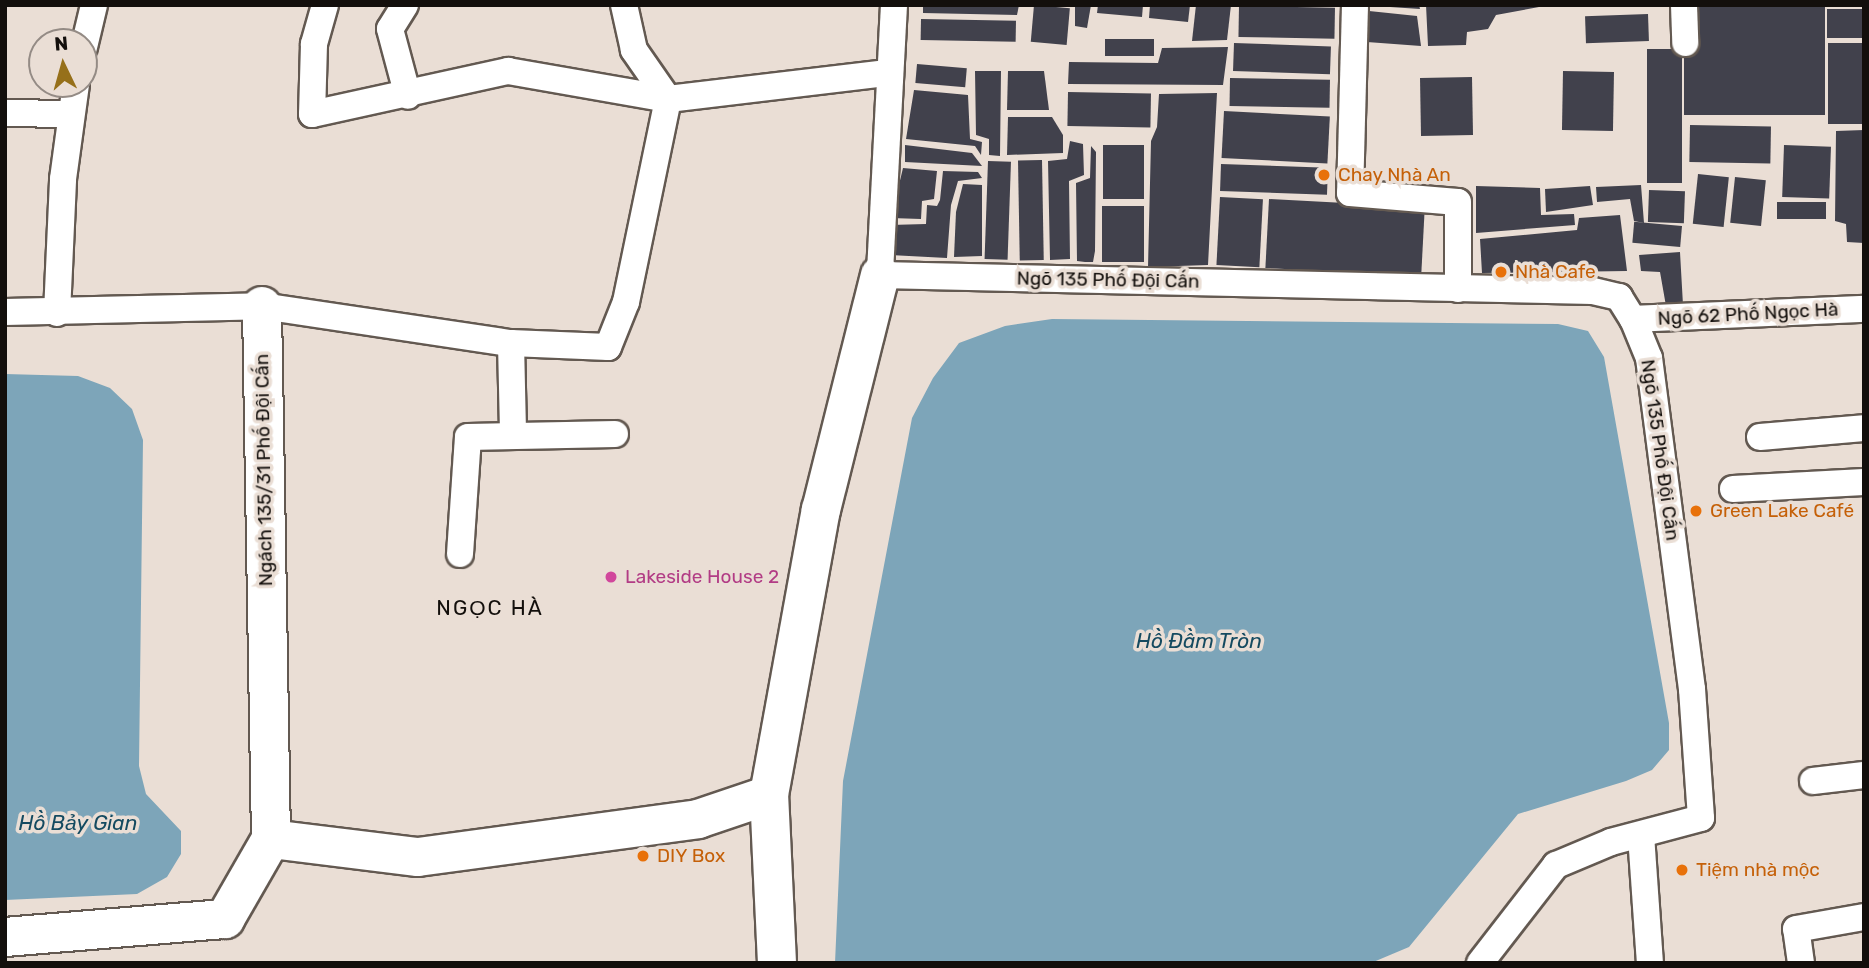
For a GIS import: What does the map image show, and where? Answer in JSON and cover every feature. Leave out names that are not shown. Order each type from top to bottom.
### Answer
[{"type":"street","points":[[777,963],[769,795],[821,510],[880,275]]},
{"type":"street","name":"Ngách 135/31 Phố Đội Cấn","points":[[261,306],[271,839]]},
{"type":"street","points":[[5,937],[225,919],[271,839],[418,857],[698,819],[769,795]]},
{"type":"lane","points":[[89,28],[94,5]]},
{"type":"lane","points":[[325,5],[314,44],[312,114],[408,96],[508,71],[668,99],[887,73]]},
{"type":"lane","points":[[405,5],[390,29],[408,96]]},
{"type":"lane","points":[[5,312],[57,313],[261,306],[511,343],[608,346],[626,302],[668,99],[634,50],[624,5]]},
{"type":"lane","points":[[880,275],[887,73],[894,5]]},
{"type":"lane","points":[[1355,5],[1350,193],[1458,202],[1458,289]]},
{"type":"lane","points":[[1684,5],[1685,43]]},
{"type":"lane","points":[[57,313],[68,114],[72,98]]},
{"type":"lane","points":[[5,113],[68,114]]},
{"type":"lane","name":"Ngõ 135 Phố Đội Cấn","points":[[880,275],[1593,292],[1619,297],[1633,319],[1649,358],[1692,690],[1701,818],[1641,835],[1556,865],[1479,963]]},
{"type":"lane","name":"Ngõ 62 Phố Ngọc Hà","points":[[1633,319],[1864,309]]},
{"type":"lane","points":[[511,343],[513,433]]},
{"type":"lane","points":[[1760,437],[1864,428]]},
{"type":"lane","points":[[460,554],[468,437],[513,433],[615,434]]},
{"type":"lane","points":[[1733,489],[1864,482]]},
{"type":"lane","points":[[1813,781],[1864,775]]},
{"type":"lane","points":[[1641,835],[1650,963]]},
{"type":"lane","points":[[1801,963],[1796,929],[1864,917]]},
{"type":"water","name":"Hồ Đầm Tròn","points":[[1052,319],[1558,324],[1588,331],[1604,357],[1669,723],[1669,750],[1652,770],[1626,781],[1518,814],[1409,947],[1371,963],[835,963],[843,781],[912,418],[933,378],[959,343],[1005,326]]},
{"type":"water","name":"Hồ Bảy Gian","points":[[5,374],[78,376],[110,388],[132,409],[143,440],[139,766],[146,794],[181,831],[181,854],[167,877],[137,894],[5,900]]},
{"type":"building","points":[[923,5],[1019,5],[1017,15],[923,13]]},
{"type":"building","points":[[1034,5],[1070,8],[1067,45],[1031,42]]},
{"type":"building","points":[[1075,5],[1091,5],[1087,28],[1075,26]]},
{"type":"building","points":[[1098,5],[1143,5],[1142,17],[1097,13]]},
{"type":"building","points":[[1150,5],[1190,5],[1188,22],[1149,18]]},
{"type":"building","points":[[1196,5],[1231,5],[1227,40],[1192,41]]},
{"type":"building","points":[[1419,5],[1420,9],[1390,7]]},
{"type":"building","points":[[1426,5],[1539,7],[1496,15],[1488,29],[1467,32],[1466,45],[1428,46]]},
{"type":"building","points":[[1684,5],[1825,5],[1825,115],[1684,115]]},
{"type":"building","points":[[1239,6],[1335,8],[1334,39],[1238,37]]},
{"type":"building","points":[[1827,9],[1864,9],[1864,38],[1827,38]]},
{"type":"building","points":[[1369,11],[1417,16],[1421,46],[1367,42]]},
{"type":"building","points":[[1648,14],[1649,41],[1586,43],[1585,16]]},
{"type":"building","points":[[921,19],[1016,21],[1016,42],[921,40]]},
{"type":"building","points":[[1105,39],[1154,39],[1154,56],[1105,56]]},
{"type":"building","points":[[1234,43],[1331,46],[1330,74],[1233,71]]},
{"type":"building","points":[[1828,43],[1864,43],[1864,124],[1828,124]]},
{"type":"building","points":[[1228,47],[1223,85],[1068,84],[1069,62],[1158,63],[1162,48]]},
{"type":"building","points":[[1647,49],[1682,49],[1682,183],[1647,183]]},
{"type":"building","points":[[917,64],[967,68],[965,87],[915,83]]},
{"type":"building","points":[[975,71],[1001,71],[1000,156],[989,155],[989,139],[976,135]]},
{"type":"building","points":[[1008,71],[1044,71],[1049,110],[1007,110]]},
{"type":"building","points":[[1563,71],[1614,72],[1613,131],[1562,130]]},
{"type":"building","points":[[1472,77],[1473,135],[1421,136],[1420,78]]},
{"type":"building","points":[[1230,78],[1330,80],[1329,108],[1230,106]]},
{"type":"building","points":[[914,90],[968,95],[970,139],[982,142],[981,155],[975,146],[906,139]]},
{"type":"building","points":[[1068,92],[1151,93],[1150,127],[1067,126]]},
{"type":"building","points":[[1217,93],[1208,265],[1148,267],[1151,141],[1157,127],[1159,94]]},
{"type":"building","points":[[1224,111],[1330,117],[1327,163],[1222,158]]},
{"type":"building","points":[[1008,117],[1052,117],[1063,135],[1063,153],[1007,155]]},
{"type":"building","points":[[1690,125],[1771,126],[1770,163],[1689,162]]},
{"type":"building","points":[[1864,130],[1864,243],[1847,242],[1846,224],[1835,221],[1836,131]]},
{"type":"building","points":[[1070,141],[1083,144],[1084,175],[1069,181],[1070,259],[1050,260],[1048,161],[1067,159]]},
{"type":"building","points":[[905,145],[972,153],[982,166],[905,162]]},
{"type":"building","points":[[1103,145],[1144,145],[1144,199],[1103,199]]},
{"type":"building","points":[[1784,145],[1831,147],[1829,199],[1782,197]]},
{"type":"building","points":[[1091,146],[1096,152],[1095,251],[1093,262],[1085,262],[1077,261],[1076,183],[1090,178]]},
{"type":"building","points":[[1018,160],[1042,160],[1044,260],[1020,260]]},
{"type":"building","points":[[988,161],[1011,162],[1008,260],[985,259]]},
{"type":"building","points":[[1221,164],[1328,168],[1327,195],[1220,191]]},
{"type":"building","points":[[903,168],[937,171],[934,199],[922,201],[921,219],[891,218]]},
{"type":"building","points":[[943,171],[978,172],[982,178],[958,181],[951,205],[947,258],[890,255],[890,225],[926,224],[927,205],[937,206],[940,200]]},
{"type":"building","points":[[1698,174],[1729,177],[1724,227],[1693,224]]},
{"type":"building","points":[[1735,177],[1766,180],[1761,226],[1730,223]]},
{"type":"building","points":[[963,184],[982,185],[982,256],[954,257],[956,212]]},
{"type":"building","points":[[1641,185],[1644,223],[1634,221],[1630,199],[1597,202],[1596,187]]},
{"type":"building","points":[[1476,186],[1540,188],[1541,215],[1574,214],[1575,225],[1476,233]]},
{"type":"building","points":[[1590,186],[1593,205],[1546,212],[1545,189]]},
{"type":"building","points":[[1649,190],[1685,191],[1684,223],[1648,222]]},
{"type":"building","points":[[1220,197],[1263,199],[1259,267],[1216,265]]},
{"type":"building","points":[[1269,199],[1425,207],[1421,276],[1265,268]]},
{"type":"building","points":[[1777,202],[1826,202],[1826,219],[1777,219]]},
{"type":"building","points":[[1102,206],[1144,206],[1144,262],[1102,262]]},
{"type":"building","points":[[1620,215],[1627,271],[1482,273],[1480,239],[1577,230],[1579,218]]},
{"type":"building","points":[[1634,222],[1682,226],[1680,247],[1632,243]]},
{"type":"building","points":[[1680,252],[1683,305],[1666,306],[1660,272],[1641,271],[1639,255]]},
{"type":"place","name":"Chay Nhà An","points":[[1324,175]]},
{"type":"place","name":"Nhà Cafe","points":[[1501,272]]},
{"type":"place","name":"Green Lake Café","points":[[1696,511]]},
{"type":"place","name":"Lakeside House 2","points":[[611,577]]},
{"type":"place","name":"DIY Box","points":[[643,856]]},
{"type":"place","name":"Tiệm nhà mộc","points":[[1682,870]]},
{"type":"district","name":"NGỌC HÀ","points":[[490,608]]}]
